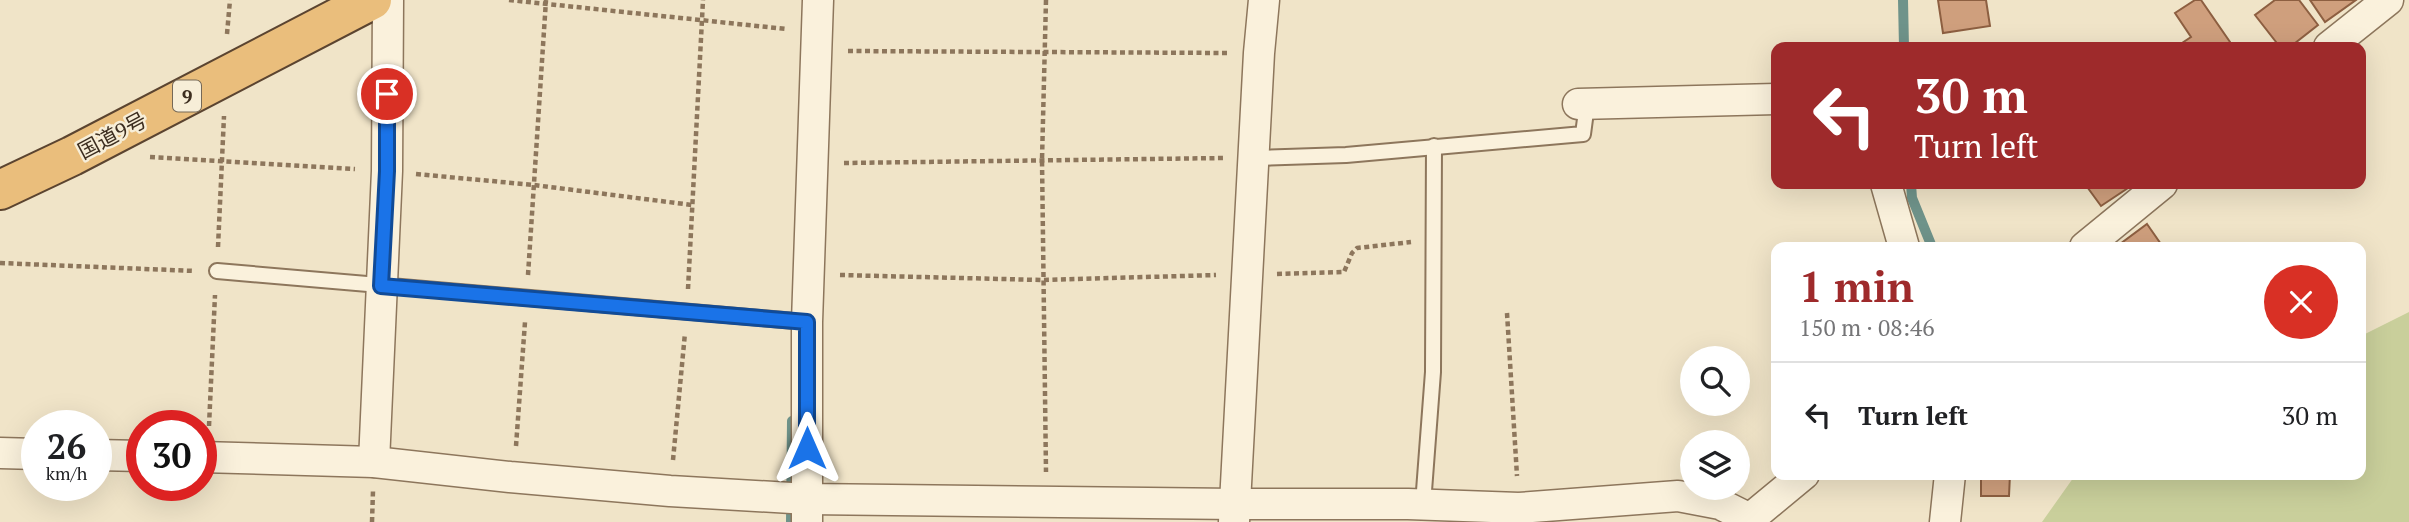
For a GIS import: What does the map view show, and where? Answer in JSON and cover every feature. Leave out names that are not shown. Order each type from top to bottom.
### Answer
[{"type":"highway","name":"国道9号","points":[[0,190],[72,156],[372,0]]},
{"type":"street","points":[[374,462],[387,171],[388,0]]},
{"type":"street","points":[[798,504],[818,0]]},
{"type":"street","points":[[1235,513],[1264,0]]},
{"type":"street","points":[[2335,42],[2388,0]]},
{"type":"street","points":[[1582,104],[1771,99]]},
{"type":"street","points":[[1887,189],[1903,242]]},
{"type":"street","points":[[2091,242],[2156,189]]},
{"type":"street","points":[[0,453],[21,454]]},
{"type":"street","points":[[217,457],[374,462],[798,504],[1047,502],[1235,513],[1519,508],[1678,496],[1720,504],[1748,521],[1797,480]]},
{"type":"street","points":[[1945,522],[1949,480]]},
{"type":"lane","points":[[1255,158],[1346,155],[1583,134],[1582,104]]},
{"type":"lane","points":[[1413,510],[1433,372],[1434,146]]},
{"type":"lane","points":[[217,271],[807,322]]},
{"type":"path","points":[[509,0],[787,29]]},
{"type":"path","points":[[670,491],[686,313],[702,0]]},
{"type":"path","points":[[1046,0],[1042,280],[1047,502]]},
{"type":"path","points":[[515,452],[546,2]]},
{"type":"path","points":[[816,50],[1045,54],[1259,53]]},
{"type":"path","points":[[811,163],[1255,158]]},
{"type":"path","points":[[838,275],[1042,280],[1344,272],[1357,248],[1435,239]]},
{"type":"path","points":[[0,263],[217,271]]},
{"type":"path","points":[[1507,313],[1519,508]]},
{"type":"green space","points":[[2409,312],[2409,522],[2042,522],[2072,480],[2366,480],[2366,334]]},
{"type":"building","points":[[1938,0],[1986,0],[1990,26],[1943,33]]},
{"type":"building","points":[[2195,0],[2201,0],[2230,42],[2184,42],[2191,37],[2175,13]]},
{"type":"building","points":[[2275,0],[2299,0],[2318,25],[2296,42],[2276,42],[2255,15]]},
{"type":"building","points":[[2310,0],[2356,0],[2325,22]]},
{"type":"building","points":[[2089,189],[2126,189],[2101,206]]},
{"type":"building","points":[[2147,224],[2160,242],[2123,242]]},
{"type":"building","points":[[1981,480],[2010,480],[2009,496],[1981,496]]},
{"type":"waterway","points":[[1903,0],[1904,42]]},
{"type":"waterway","points":[[1911,189],[1912,198],[1930,242]]},
{"type":"waterway","points":[[791,522],[792,421]]},
{"type":"route","points":[[387,94],[387,171],[381,286],[807,322],[807,448]]}]
